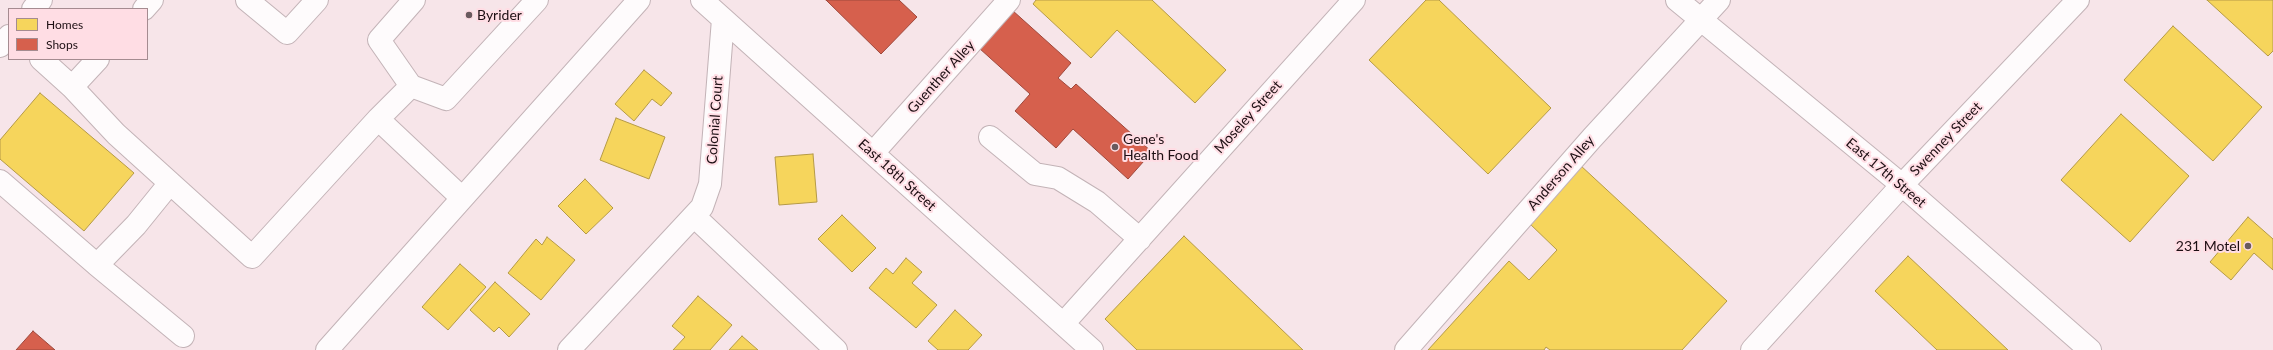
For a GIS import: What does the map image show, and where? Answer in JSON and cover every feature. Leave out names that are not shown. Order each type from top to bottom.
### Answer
[{"type":"street","points":[[145,8],[152,0]]},
{"type":"street","points":[[247,0],[286,33],[317,0]]},
{"type":"street","points":[[414,0],[379,40],[411,86],[446,99],[537,0]]},
{"type":"street","points":[[327,350],[639,0]]},
{"type":"street","name":"East 18th Street","points":[[702,0],[1092,350]]},
{"type":"street","name":"Guenther Alley","points":[[873,153],[1009,0]]},
{"type":"street","name":"Moseley Street","points":[[1063,324],[1354,0]]},
{"type":"street","name":"East 17th Street","points":[[1677,0],[1700,21],[1902,185],[2090,350]]},
{"type":"street","name":"Anderson Alley","points":[[1406,350],[1592,138],[1719,0]]},
{"type":"street","name":"Swenney Street","points":[[1752,350],[1902,185],[2078,0]]},
{"type":"street","name":"Colonial Court","points":[[569,350],[695,217],[702,207],[710,184],[723,19]]},
{"type":"street","points":[[0,46],[8,37]]},
{"type":"street","points":[[42,60],[72,87],[116,134],[252,257],[378,119],[411,86]]},
{"type":"street","points":[[72,87],[97,60]]},
{"type":"street","points":[[378,119],[462,198]]},
{"type":"street","points":[[990,137],[1035,174],[1058,178],[1097,202],[1140,239]]},
{"type":"street","points":[[0,181],[97,265],[183,336]]},
{"type":"street","points":[[97,265],[136,225],[170,183]]},
{"type":"street","points":[[695,217],[836,350]]},
{"type":"building: Homes","points":[[1036,0],[1152,0],[1226,70],[1195,103],[1117,30],[1091,58],[1033,4]]},
{"type":"building: Homes","points":[[1426,0],[1439,0],[1551,108],[1488,174],[1369,60]]},
{"type":"building: Homes","points":[[2207,0],[2273,0],[2273,51],[2268,56]]},
{"type":"building: Homes","points":[[2173,26],[2262,107],[2213,161],[2124,80]]},
{"type":"building: Homes","points":[[644,70],[672,93],[661,106],[652,99],[634,121],[615,104]]},
{"type":"building: Homes","points":[[40,93],[134,173],[84,231],[0,159],[0,140]]},
{"type":"building: Homes","points":[[2121,114],[2189,176],[2130,242],[2061,180]]},
{"type":"building: Homes","points":[[616,118],[665,137],[649,179],[600,160]]},
{"type":"building: Homes","points":[[813,154],[817,202],[779,205],[775,157]]},
{"type":"building: Homes","points":[[1580,165],[1727,301],[1682,350],[1550,350],[1546,347],[1544,350],[1428,350],[1509,261],[1529,280],[1557,250],[1528,222]]},
{"type":"building: Homes","points":[[585,179],[613,208],[586,234],[558,206]]},
{"type":"building: Homes","points":[[842,215],[876,248],[852,272],[818,239]]},
{"type":"building: Homes","name":"231 Motel","points":[[2248,217],[2273,239],[2273,270],[2254,253],[2231,280],[2210,262]]},
{"type":"building: Homes","points":[[1184,236],[1303,350],[1137,350],[1105,319]]},
{"type":"building: Homes","points":[[547,237],[575,260],[541,300],[508,273],[536,239],[542,245]]},
{"type":"building: Homes","points":[[1908,256],[2008,350],[1937,350],[1875,291]]},
{"type":"building: Homes","points":[[906,258],[922,272],[912,283],[937,305],[916,328],[869,288],[886,268],[893,274]]},
{"type":"building: Homes","points":[[460,264],[486,287],[448,330],[422,307]]},
{"type":"building: Homes","points":[[495,282],[530,314],[509,337],[499,327],[494,332],[470,310]]},
{"type":"building: Homes","points":[[698,296],[732,325],[710,350],[673,350],[685,337],[672,326]]},
{"type":"building: Homes","points":[[955,310],[982,335],[968,350],[938,350],[928,341]]},
{"type":"building: Homes","points":[[742,336],[758,350],[729,350]]},
{"type":"building: Shops","points":[[826,0],[899,0],[917,17],[881,54]]},
{"type":"building: Shops","points":[[1012,10],[1071,63],[1058,78],[1071,89],[1076,84],[1152,152],[1128,179],[1073,129],[1056,148],[1015,111],[1030,94],[979,48]]},
{"type":"building: Shops","points":[[33,331],[55,350],[16,350]]},
{"type":"place","name":"Byrider","points":[[469,15]]},
{"type":"place","name":"Gene's Health Food","points":[[1115,147]]},
{"type":"place","name":"231 Motel","points":[[2248,246]]}]
